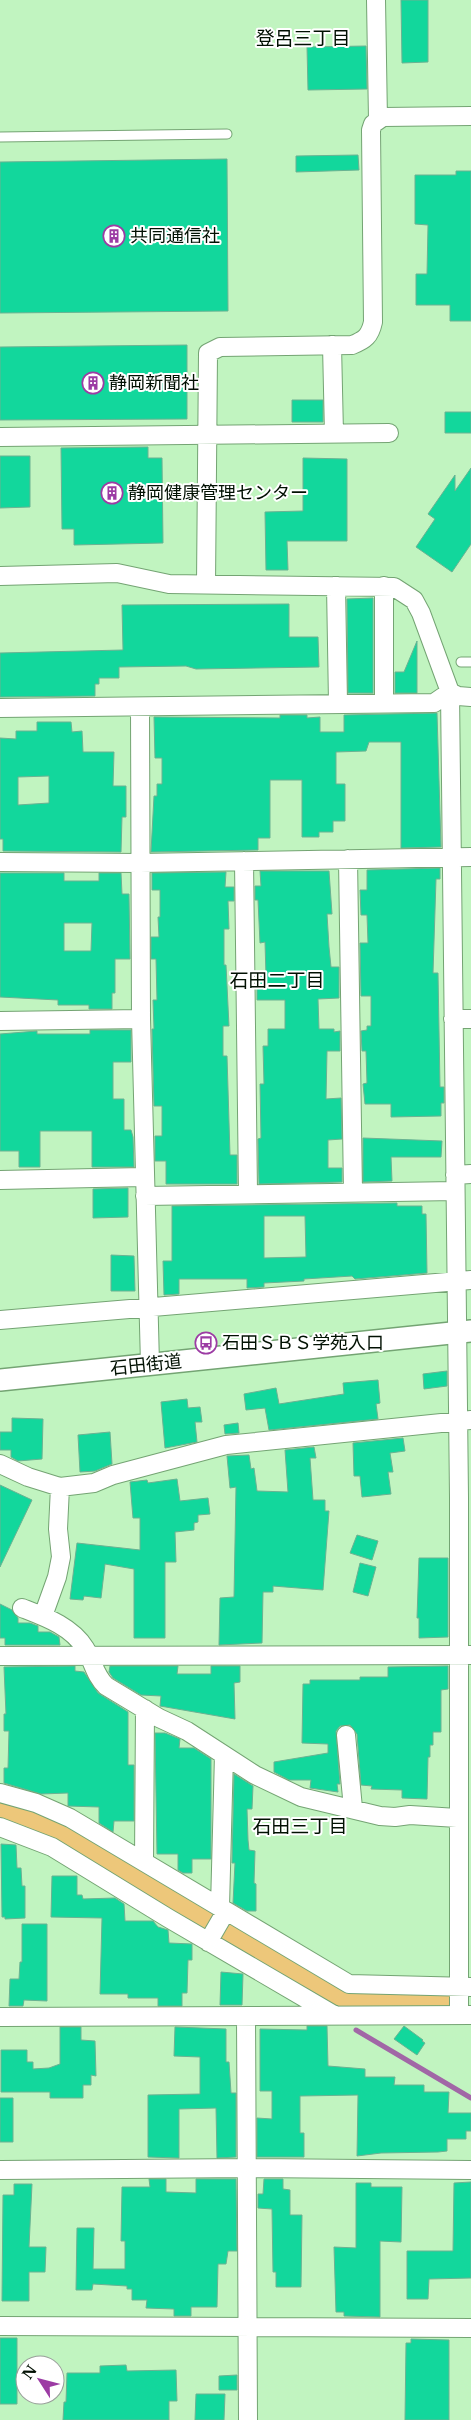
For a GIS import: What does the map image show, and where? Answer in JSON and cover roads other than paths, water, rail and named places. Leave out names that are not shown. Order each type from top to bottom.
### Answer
[{"type":"street","points":[[376,0],[378,120]]},
{"type":"street","points":[[206,585],[208,353],[212,349],[220,347],[352,345],[364,341],[370,334],[373,322],[371,130],[378,120],[383,118],[471,116]]},
{"type":"street","points":[[332,345],[334,434]]},
{"type":"street","points":[[0,437],[208,436],[389,432]]},
{"type":"street","points":[[0,576],[116,574],[169,584],[384,586],[394,587],[414,600],[422,613],[450,692],[453,1019],[464,1280],[465,1498],[464,1655],[457,1818],[465,2015],[0,2017]]},
{"type":"street","points":[[336,586],[338,703]]},
{"type":"street","points":[[384,586],[384,703]]},
{"type":"street","points":[[450,692],[458,696],[471,697]]},
{"type":"street","points":[[0,708],[434,702],[450,692]]},
{"type":"street","points":[[140,707],[141,1019],[150,1364]]},
{"type":"street","points":[[0,862],[244,861],[471,857]]},
{"type":"street","points":[[348,859],[353,1192]]},
{"type":"street","points":[[244,861],[248,1193]]},
{"type":"street","points":[[0,1021],[141,1019]]},
{"type":"street","points":[[453,1019],[471,1019]]},
{"type":"street","points":[[0,1180],[144,1177]]},
{"type":"street","points":[[145,1196],[353,1192],[460,1180]]},
{"type":"street","points":[[0,1320],[464,1280]]},
{"type":"street","name":"石田街道","points":[[0,1380],[464,1332]]},
{"type":"street","points":[[0,1464],[28,1477],[60,1487],[94,1483],[226,1445],[464,1421]]},
{"type":"street","points":[[43,1616],[57,1577],[61,1557],[58,1529],[60,1487]]},
{"type":"street","points":[[22,1608],[60,1624],[72,1634],[84,1648],[100,1680],[145,1709],[187,1731],[256,1775],[301,1797],[395,1818],[410,1814],[457,1818]]},
{"type":"street","points":[[0,1656],[464,1655]]},
{"type":"street","points":[[144,1862],[145,1709]]},
{"type":"street","points":[[346,1735],[353,1808]]},
{"type":"street","points":[[208,1942],[223,1909],[224,1754]]},
{"type":"street","points":[[0,1793],[36,1803],[70,1818],[349,1984],[465,1986]]},
{"type":"street","points":[[0,1827],[52,1847],[208,1942],[335,2016]]},
{"type":"street","points":[[246,2016],[248,2420]]},
{"type":"street","points":[[0,2170],[248,2168],[471,2170]]},
{"type":"street","points":[[0,2326],[471,2328]]},
{"type":"lane","points":[[0,137],[227,134]]},
{"type":"waterway","points":[[356,2030],[471,2098]]},
{"type":"place","name":"共同通信社","points":[[114,236]]},
{"type":"place","name":"静岡新聞社","points":[[93,383]]},
{"type":"place","name":"静岡健康管理センター","points":[[112,493]]},
{"type":"place","name":"石田ＳＢＳ学苑入口","points":[[206,1343]]},
{"type":"district","name":"登呂三丁目","points":[[303,38]]},
{"type":"district","name":"石田二丁目","points":[[277,980]]},
{"type":"district","name":"石田三丁目","points":[[300,1826]]}]
